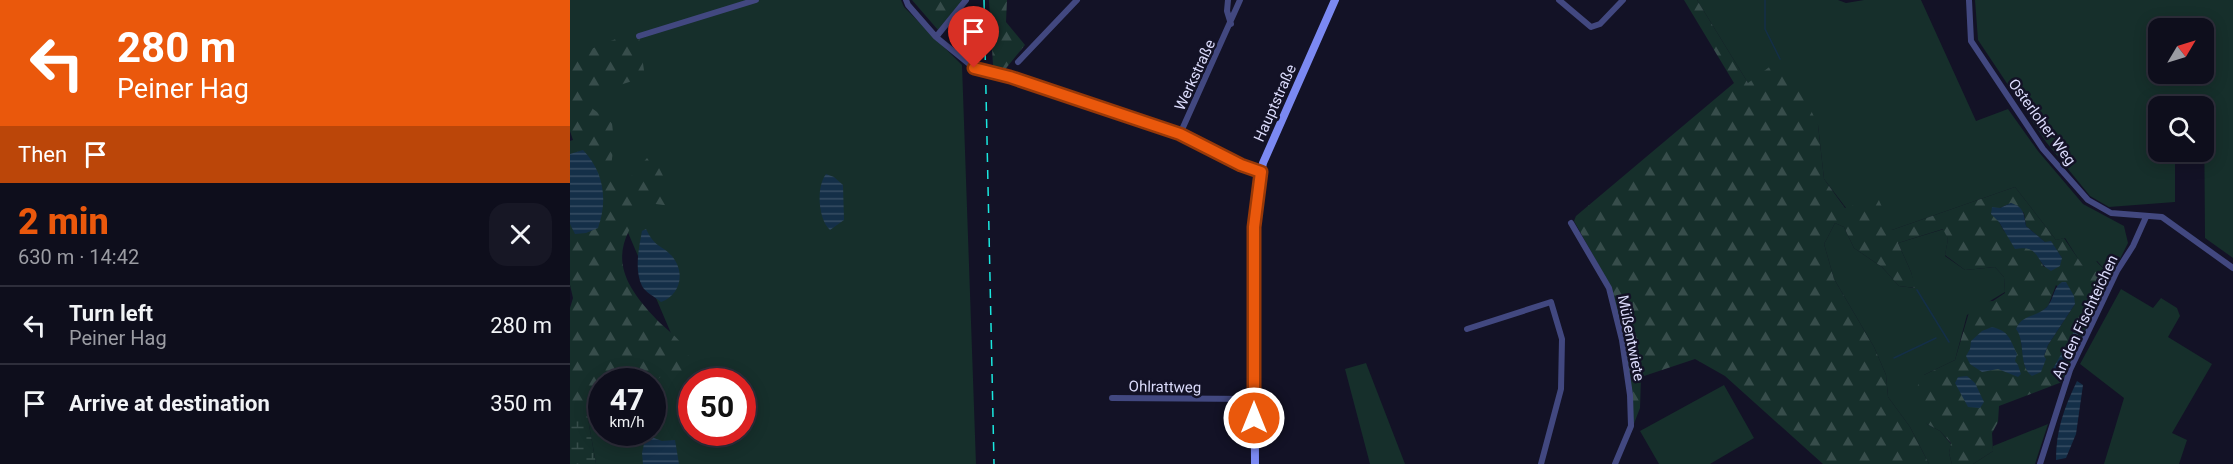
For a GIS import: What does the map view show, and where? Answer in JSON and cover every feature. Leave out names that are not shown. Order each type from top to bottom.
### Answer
[{"type":"main road","name":"Hauptstraße","points":[[1255,464],[1254,227],[1261,172],[1335,0]]},
{"type":"street","points":[[639,36],[756,0]]},
{"type":"street","points":[[906,0],[936,37],[974,68],[1010,77],[1180,134],[1241,165],[1261,172]]},
{"type":"street","points":[[936,37],[966,0]]},
{"type":"street","points":[[1018,62],[1077,0]]},
{"type":"street","points":[[1228,0],[1227,10],[1231,25]]},
{"type":"street","name":"Werkstraße","points":[[1180,134],[1231,25],[1240,0]]},
{"type":"street","points":[[1559,0],[1591,27],[1600,24],[1623,0]]},
{"type":"street","name":"Osterloher Weg","points":[[1968,0],[1971,41],[2043,149],[2088,200],[2100,208],[2122,215],[2162,218],[2169,221],[2233,268]]},
{"type":"street","name":"An den Fischteichen","points":[[2040,464],[2070,370],[2117,271],[2133,246],[2146,218]]},
{"type":"street","name":"Müßentwiete","points":[[1571,223],[1609,288],[1622,340],[1630,394],[1631,426],[1615,464]]},
{"type":"street","points":[[1467,329],[1551,302],[1562,339],[1561,389],[1541,464]]},
{"type":"street","name":"Ohlrattweg","points":[[1112,398],[1254,399]]},
{"type":"green space","points":[[570,0],[901,0],[904,7],[962,65],[976,464],[596,464],[593,446],[666,446],[666,371],[682,359],[570,97]]},
{"type":"green space","points":[[912,0],[963,0],[938,30]]},
{"type":"green space","points":[[989,0],[1007,0],[1006,22],[1025,45],[1003,72],[993,65]]},
{"type":"green space","points":[[1684,0],[1697,0],[1748,83],[1780,59],[1794,75],[1818,125],[1824,179],[1845,208],[1878,198],[1892,230],[2015,187],[2056,240],[2064,238],[2085,269],[2096,261],[2111,277],[2062,382],[1999,406],[1998,422],[1992,433],[1993,451],[1973,464],[1952,464],[1949,453],[1951,443],[1940,431],[1927,424],[1920,409],[1917,387],[1924,375],[1955,360],[1972,302],[1993,301],[2005,293],[2004,277],[1995,267],[1965,270],[1945,255],[1948,239],[1943,229],[1898,243],[1916,288],[1899,286],[1882,267],[1854,248],[1844,227],[1835,223],[1824,244],[1834,279],[1874,347],[1886,375],[1888,397],[1910,427],[1929,464],[1823,464],[1725,376],[1695,359],[1641,377],[1640,408],[1633,426],[1611,287],[1574,221],[1576,216],[1734,83]],"holes":[[[2011,203],[2024,213],[2026,226],[2046,243],[2051,242],[2062,258],[2044,267],[2036,253],[2004,231],[1999,222],[2000,208]],[[2056,285],[2075,304],[2048,345],[2044,356],[2025,367],[2020,335],[2030,318],[2037,316],[2048,306]]]},
{"type":"green space","points":[[1697,0],[1838,0],[1846,3],[1864,0],[1921,0],[1976,121],[2008,109],[2038,151],[2083,204],[2124,226],[2128,243],[2111,277],[2097,261],[2085,270],[2065,238],[2056,240],[2015,187],[1892,230],[1846,208],[1824,179],[1818,125],[1748,83]]},
{"type":"green space","points":[[1975,0],[2233,0],[2233,258],[2205,238],[2204,162],[2214,162],[2214,96],[2148,96],[2148,162],[2175,162],[2175,202],[2109,207],[2090,196],[2046,142],[1978,40]]},
{"type":"green space","points":[[638,30],[645,77],[588,95],[593,109],[612,123],[614,142],[611,167],[622,187],[647,158],[659,168],[679,207],[648,203],[627,235],[622,263],[633,291],[643,305],[684,347],[694,368],[678,368],[678,389],[666,378],[666,368],[588,368],[588,408],[570,408],[570,308],[573,298],[570,285],[570,141],[573,140],[570,131],[570,62],[576,55]]},
{"type":"green space","points":[[1835,223],[1844,227],[1854,248],[1882,267],[1899,286],[1915,288],[1911,272],[1898,243],[1944,229],[1948,239],[1945,256],[1965,270],[1995,267],[2004,277],[2005,292],[1967,315],[1955,360],[1924,375],[1927,424],[1940,431],[1951,444],[1949,453],[1952,464],[1929,464],[1910,427],[1888,397],[1886,375],[1874,347],[1834,279],[1824,244]]},
{"type":"green space","points":[[2121,289],[2153,308],[2161,298],[2177,308],[2180,316],[2168,337],[2212,364],[2172,433],[2187,440],[2179,464],[2104,464],[2124,398],[2080,364]]},
{"type":"green space","points":[[1366,363],[1405,464],[1370,464],[1345,369]]},
{"type":"green space","points":[[1724,385],[1754,438],[1710,464],[1659,464],[1640,431]]},
{"type":"green space","points":[[570,408],[586,408],[588,446],[593,446],[596,464],[570,464]]},
{"type":"green space","points":[[2048,424],[2035,464],[1973,464],[1993,451],[1993,446]]},
{"type":"water","points":[[583,150],[600,177],[603,207],[598,228],[586,233],[575,234],[570,224],[570,154]]},
{"type":"water","points":[[826,174],[834,177],[843,185],[844,220],[830,230],[823,218],[820,203],[821,187]]},
{"type":"water","points":[[2011,203],[2021,209],[2026,226],[2045,242],[2051,241],[2062,258],[2060,266],[2051,271],[2033,251],[2023,248],[2015,249],[1999,222],[1991,214],[1992,207],[2000,208]]},
{"type":"water","points":[[646,229],[656,243],[672,256],[679,269],[677,289],[668,299],[661,302],[645,290],[638,273],[642,231]]},
{"type":"water","points":[[2062,282],[2066,282],[2074,296],[2075,304],[2048,345],[2041,372],[2032,376],[2025,366],[2021,340],[2016,329],[2026,318],[2047,307]]},
{"type":"water","points":[[2088,307],[2088,319],[2070,347],[2065,368],[2051,372]]},
{"type":"water","points":[[1992,327],[2006,333],[2010,340],[2017,354],[2015,361],[2021,374],[2018,377],[1998,369],[1982,372],[1970,364],[1966,356],[1971,341],[1982,331]]},
{"type":"water","points":[[1967,376],[1975,383],[1984,402],[1980,408],[1968,407],[1955,383],[1958,377]]},
{"type":"water","points":[[2077,381],[2083,385],[2076,434],[2066,458],[2056,460],[2057,439],[2062,419]]},
{"type":"water","points":[[675,440],[679,464],[643,464],[644,446],[666,446],[666,441]]},
{"type":"waterway","points":[[1765,0],[1765,29],[1780,59]]},
{"type":"waterway","points":[[1917,290],[1949,342]]},
{"type":"waterway","points":[[1894,358],[1936,338]]},
{"type":"railway","points":[[984,0],[994,464]]},
{"type":"route","points":[[974,68],[1010,77],[1180,134],[1241,165],[1261,172],[1254,227],[1254,418]]}]
